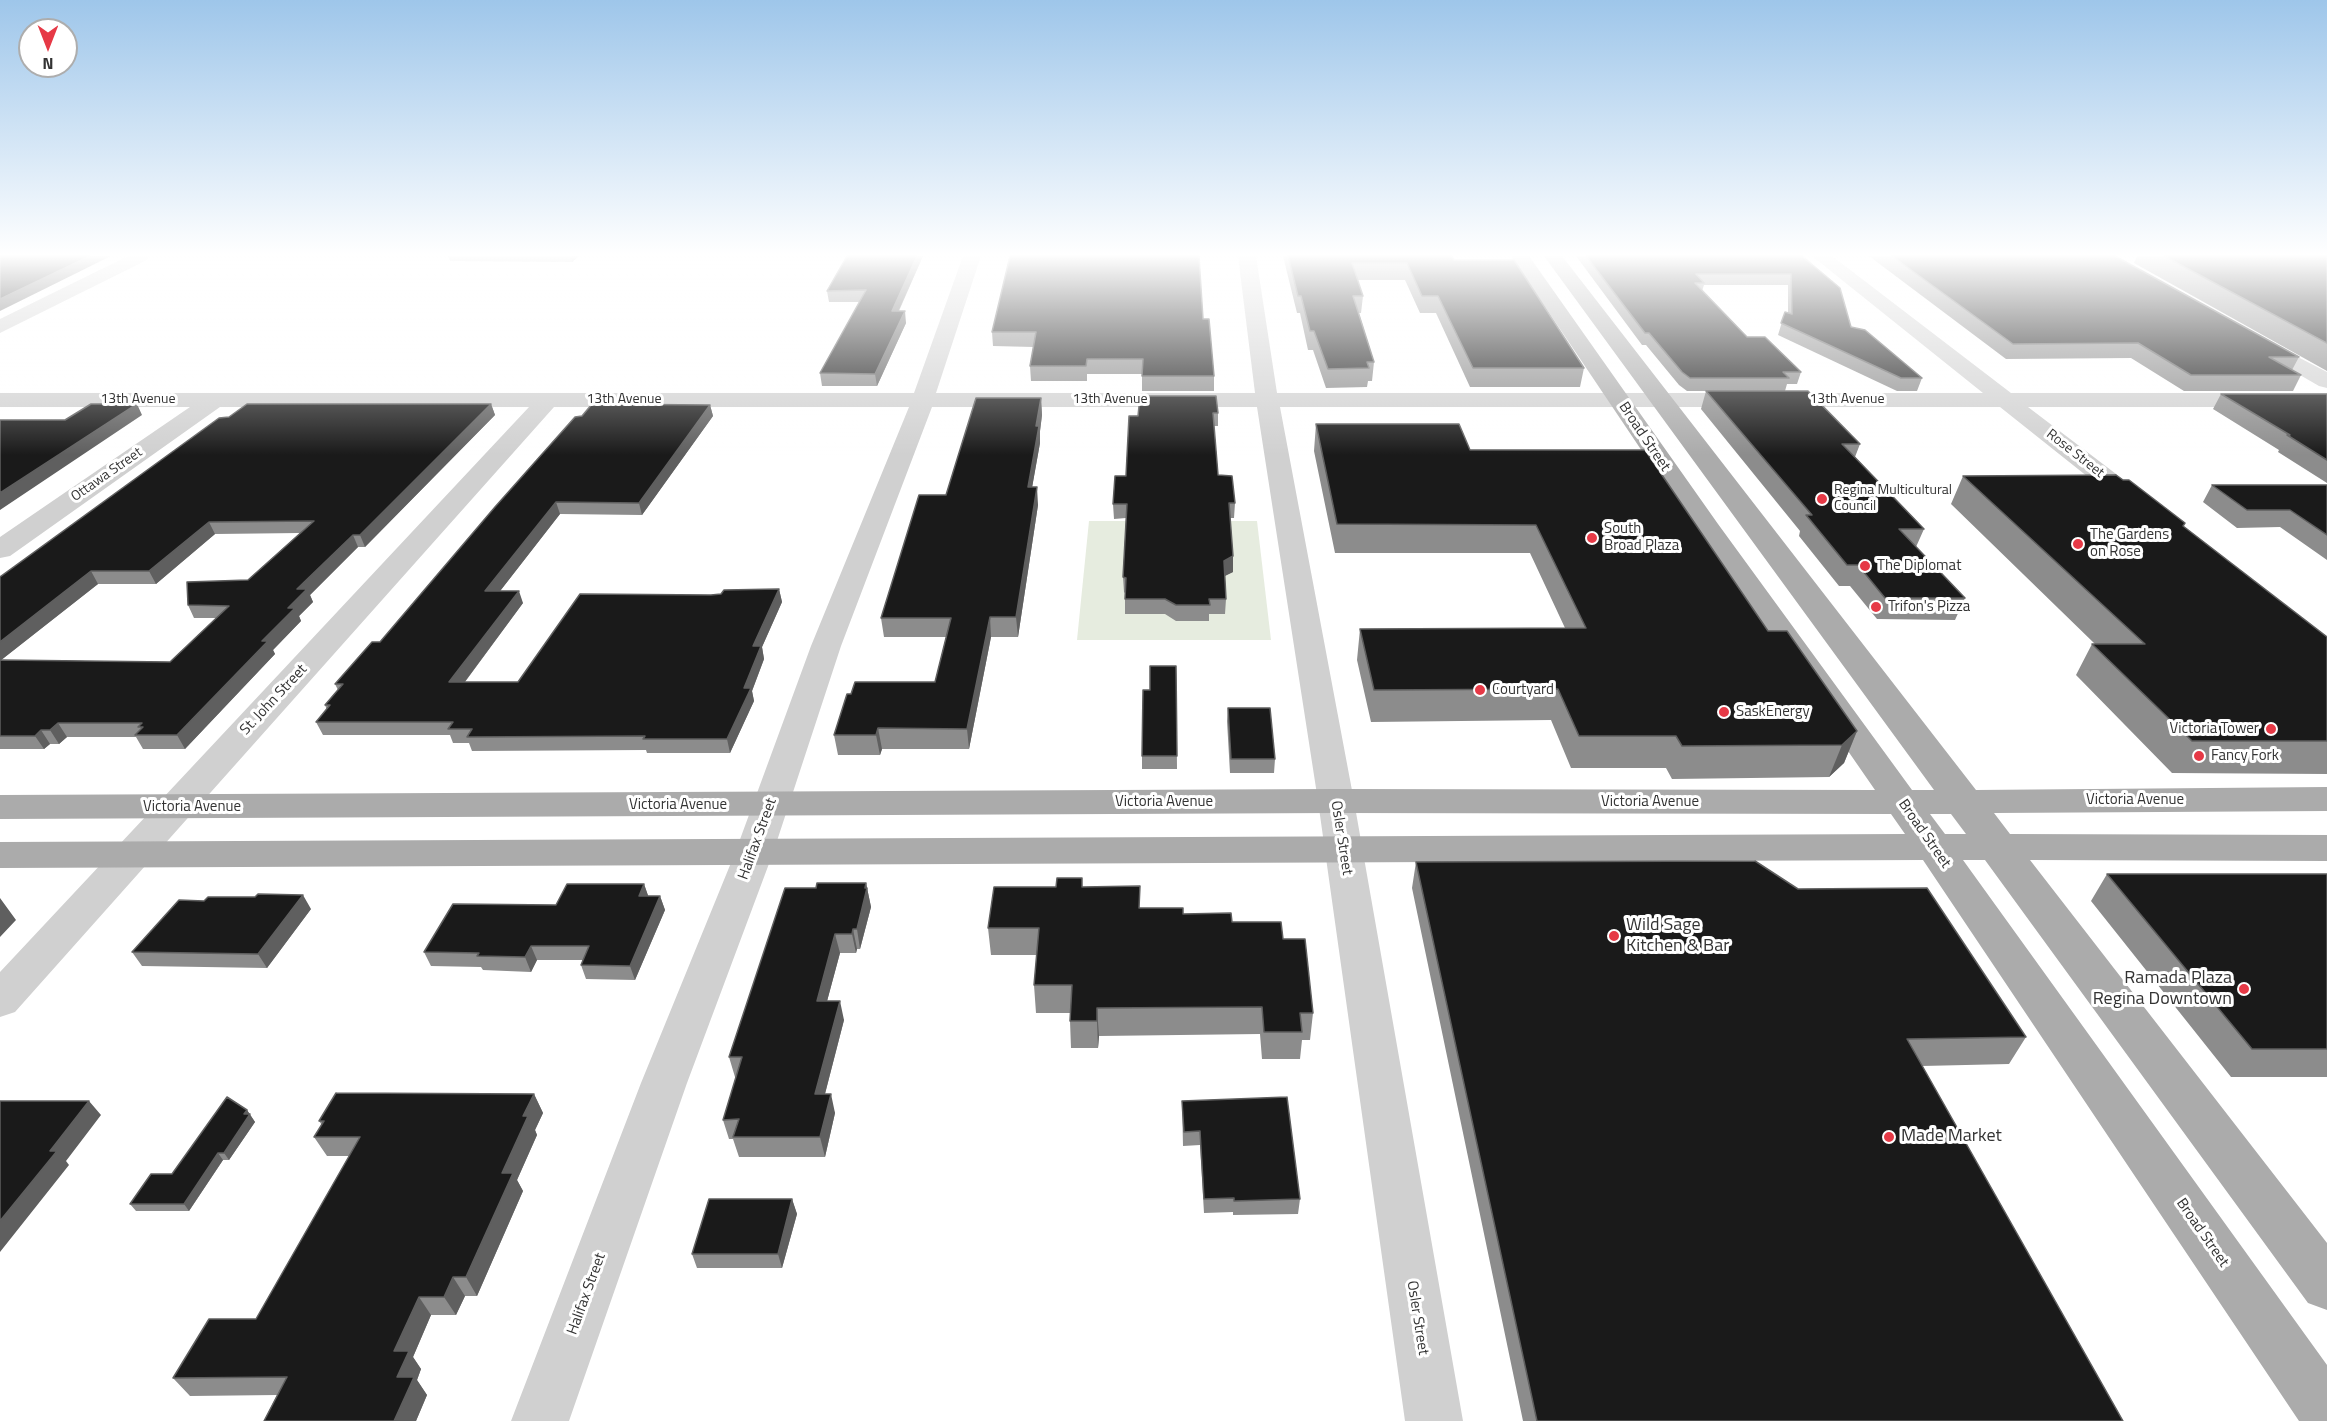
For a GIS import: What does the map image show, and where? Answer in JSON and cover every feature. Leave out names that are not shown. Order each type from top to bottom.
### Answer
[{"type":"main road","name":"Broad Street","points":[[1565,322],[1934,847],[2327,1413]]},
{"type":"main road","points":[[1603,322],[2327,1285]]},
{"type":"main road","name":"Victoria Avenue","points":[[0,807],[2327,799]]},
{"type":"main road","points":[[0,855],[1934,847],[2327,848]]},
{"type":"street","name":"Halifax Street","points":[[540,1421],[664,1083],[754,853],[826,646],[923,400],[949,322]]},
{"type":"street","name":"Osler Street","points":[[1256,322],[1267,400],[1336,801],[1434,1421]]},
{"type":"street","name":"Rose Street","points":[[1906,322],[2154,517]]},
{"type":"street","points":[[2236,330],[2327,381]]},
{"type":"street","name":"13th Avenue","points":[[0,400],[2327,400]]},
{"type":"street","name":"Ottawa Street","points":[[0,550],[215,400]]},
{"type":"street","name":"St. John Street","points":[[0,1000],[548,400]]},
{"type":"shaded area","points":[[1089,521],[1257,521],[1271,640],[1077,640]]},
{"type":"building","points":[[848,322],[900,322],[875,374],[820,373]]},
{"type":"building","points":[[994,322],[1209,322],[1214,376],[1142,376],[1143,359],[1087,359],[1086,366],[1030,366],[1036,332],[992,332]]},
{"type":"building","points":[[1308,322],[1361,322],[1374,362],[1367,362],[1369,368],[1328,369],[1314,331],[1310,331]]},
{"type":"building","points":[[1451,322],[1554,322],[1584,368],[1473,368]]},
{"type":"building","points":[[1637,322],[1733,322],[1747,337],[1765,337],[1801,372],[1783,372],[1789,378],[1690,378],[1682,372],[1649,333],[1645,333]]},
{"type":"building","points":[[1850,322],[1851,327],[1865,330],[1922,378],[1901,378],[1781,323]]},
{"type":"building","points":[[1983,322],[2236,322],[2299,357],[2269,357],[2301,375],[2191,375],[2138,343],[2013,344]]},
{"type":"building","points":[[2288,322],[2327,322],[2327,343]]},
{"type":"building","points":[[1706,391],[1808,391],[1860,444],[1842,444],[1924,529],[1899,529],[1965,598],[1885,598],[1858,565],[1847,565],[1806,515],[1812,515]]},
{"type":"building","points":[[2221,394],[2327,394],[2327,460],[2287,435],[2290,435]]},
{"type":"building","points":[[1140,396],[1216,396],[1218,413],[1213,413],[1218,475],[1232,476],[1235,503],[1229,503],[1233,556],[1224,561],[1226,599],[1209,599],[1210,605],[1176,605],[1165,599],[1125,599],[1126,578],[1123,577],[1127,504],[1113,504],[1115,476],[1126,476],[1129,416],[1138,416]]},
{"type":"building","points":[[976,398],[1041,398],[1036,426],[1039,426],[1028,487],[1037,487],[1016,617],[990,617],[967,729],[878,728],[876,735],[834,735],[847,694],[851,694],[855,682],[935,682],[951,618],[881,618],[919,495],[946,495]]},
{"type":"building","points":[[91,404],[137,404],[0,493],[0,420],[65,420]]},
{"type":"building","points":[[247,404],[491,404],[360,535],[353,535],[297,589],[307,589],[288,608],[295,608],[262,641],[268,641],[177,735],[135,735],[143,727],[138,727],[142,723],[58,723],[50,730],[41,730],[35,736],[0,736],[0,660],[170,662],[229,606],[188,605],[187,582],[248,580],[314,521],[209,522],[149,571],[91,571],[0,642],[0,577],[219,418],[229,417]]},
{"type":"building","points":[[592,404],[710,405],[639,503],[556,502],[485,591],[519,591],[449,682],[518,682],[580,594],[711,595],[721,594],[724,590],[779,589],[753,646],[761,646],[744,688],[751,688],[727,739],[643,739],[645,736],[467,737],[472,729],[448,729],[453,722],[316,722],[330,705],[325,705],[343,684],[335,684],[372,642],[380,642],[575,417],[582,416]]},
{"type":"building","points":[[1316,424],[1459,424],[1470,450],[1645,450],[1768,631],[1787,631],[1857,731],[1842,745],[1682,746],[1676,736],[1579,736],[1558,689],[1374,690],[1360,629],[1586,628],[1536,525],[1337,524]]},
{"type":"building","points":[[2116,475],[2123,480],[2129,480],[2185,523],[2183,526],[2327,637],[2327,741],[2192,741],[2092,644],[2145,644],[1963,476]]},
{"type":"building","points":[[2212,485],[2327,485],[2327,535],[2290,510],[2247,510]]},
{"type":"building","points":[[1150,666],[1176,666],[1177,756],[1142,756],[1143,690],[1150,690]]},
{"type":"building","points":[[1228,708],[1270,708],[1275,759],[1231,759]]},
{"type":"building","points":[[1755,861],[1798,889],[1927,888],[2026,1037],[1907,1039],[2123,1421],[1537,1421],[1416,862]]},
{"type":"building","name":"Ramada Plaza Regina Downtown","points":[[2107,874],[2327,874],[2327,1049],[2252,1049]]},
{"type":"building","points":[[1057,878],[1082,878],[1082,887],[1140,886],[1139,908],[1183,908],[1183,914],[1231,913],[1232,922],[1281,922],[1283,939],[1305,939],[1313,1013],[1300,1013],[1302,1032],[1264,1032],[1262,1007],[1097,1008],[1097,1021],[1070,1021],[1072,985],[1034,985],[1039,928],[988,928],[994,887],[1056,887]]},
{"type":"building","points":[[817,883],[866,883],[865,888],[867,888],[857,929],[853,929],[852,934],[835,934],[817,1001],[840,1001],[815,1094],[831,1094],[820,1137],[733,1137],[739,1119],[723,1120],[742,1057],[729,1057],[785,888],[816,888]]},
{"type":"building","points":[[567,884],[644,884],[639,896],[660,896],[630,966],[581,965],[589,946],[531,946],[525,957],[424,952],[453,904],[556,905]]},
{"type":"building","points":[[258,894],[303,895],[258,954],[132,952],[179,900],[204,901],[208,897],[255,897]]},
{"type":"building","points":[[336,1093],[534,1094],[523,1116],[528,1116],[502,1173],[513,1173],[466,1277],[453,1277],[444,1297],[419,1297],[394,1351],[409,1351],[397,1377],[414,1377],[394,1421],[264,1421],[287,1377],[173,1378],[209,1319],[256,1319],[360,1137],[314,1137],[324,1121],[319,1121]]},
{"type":"building","points":[[227,1097],[247,1110],[244,1114],[250,1114],[224,1153],[218,1153],[184,1204],[130,1204],[151,1174],[172,1174]]},
{"type":"building","points":[[1287,1097],[1300,1199],[1234,1201],[1234,1198],[1204,1199],[1200,1131],[1184,1132],[1182,1101]]},
{"type":"building","points":[[0,1101],[89,1101],[50,1151],[57,1151],[0,1221]]},
{"type":"building","points":[[709,1199],[792,1199],[778,1254],[692,1254]]},
{"type":"place","name":"Regina Multicultural Council","points":[[1822,499]]},
{"type":"place","name":"South Broad Plaza","points":[[1592,538]]},
{"type":"place","name":"The Gardens on Rose","points":[[2078,544]]},
{"type":"place","name":"The Diplomat","points":[[1865,566]]},
{"type":"place","name":"Trifon's Pizza","points":[[1876,607]]},
{"type":"place","name":"Courtyard","points":[[1480,690]]},
{"type":"place","name":"SaskEnergy","points":[[1724,712]]},
{"type":"place","name":"Victoria Tower","points":[[2271,729]]},
{"type":"place","name":"Fancy Fork","points":[[2199,756]]},
{"type":"place","name":"Wild Sage Kitchen & Bar","points":[[1614,936]]},
{"type":"place","name":"Ramada Plaza Regina Downtown","points":[[2244,989]]},
{"type":"place","name":"Made Market","points":[[1889,1137]]}]
